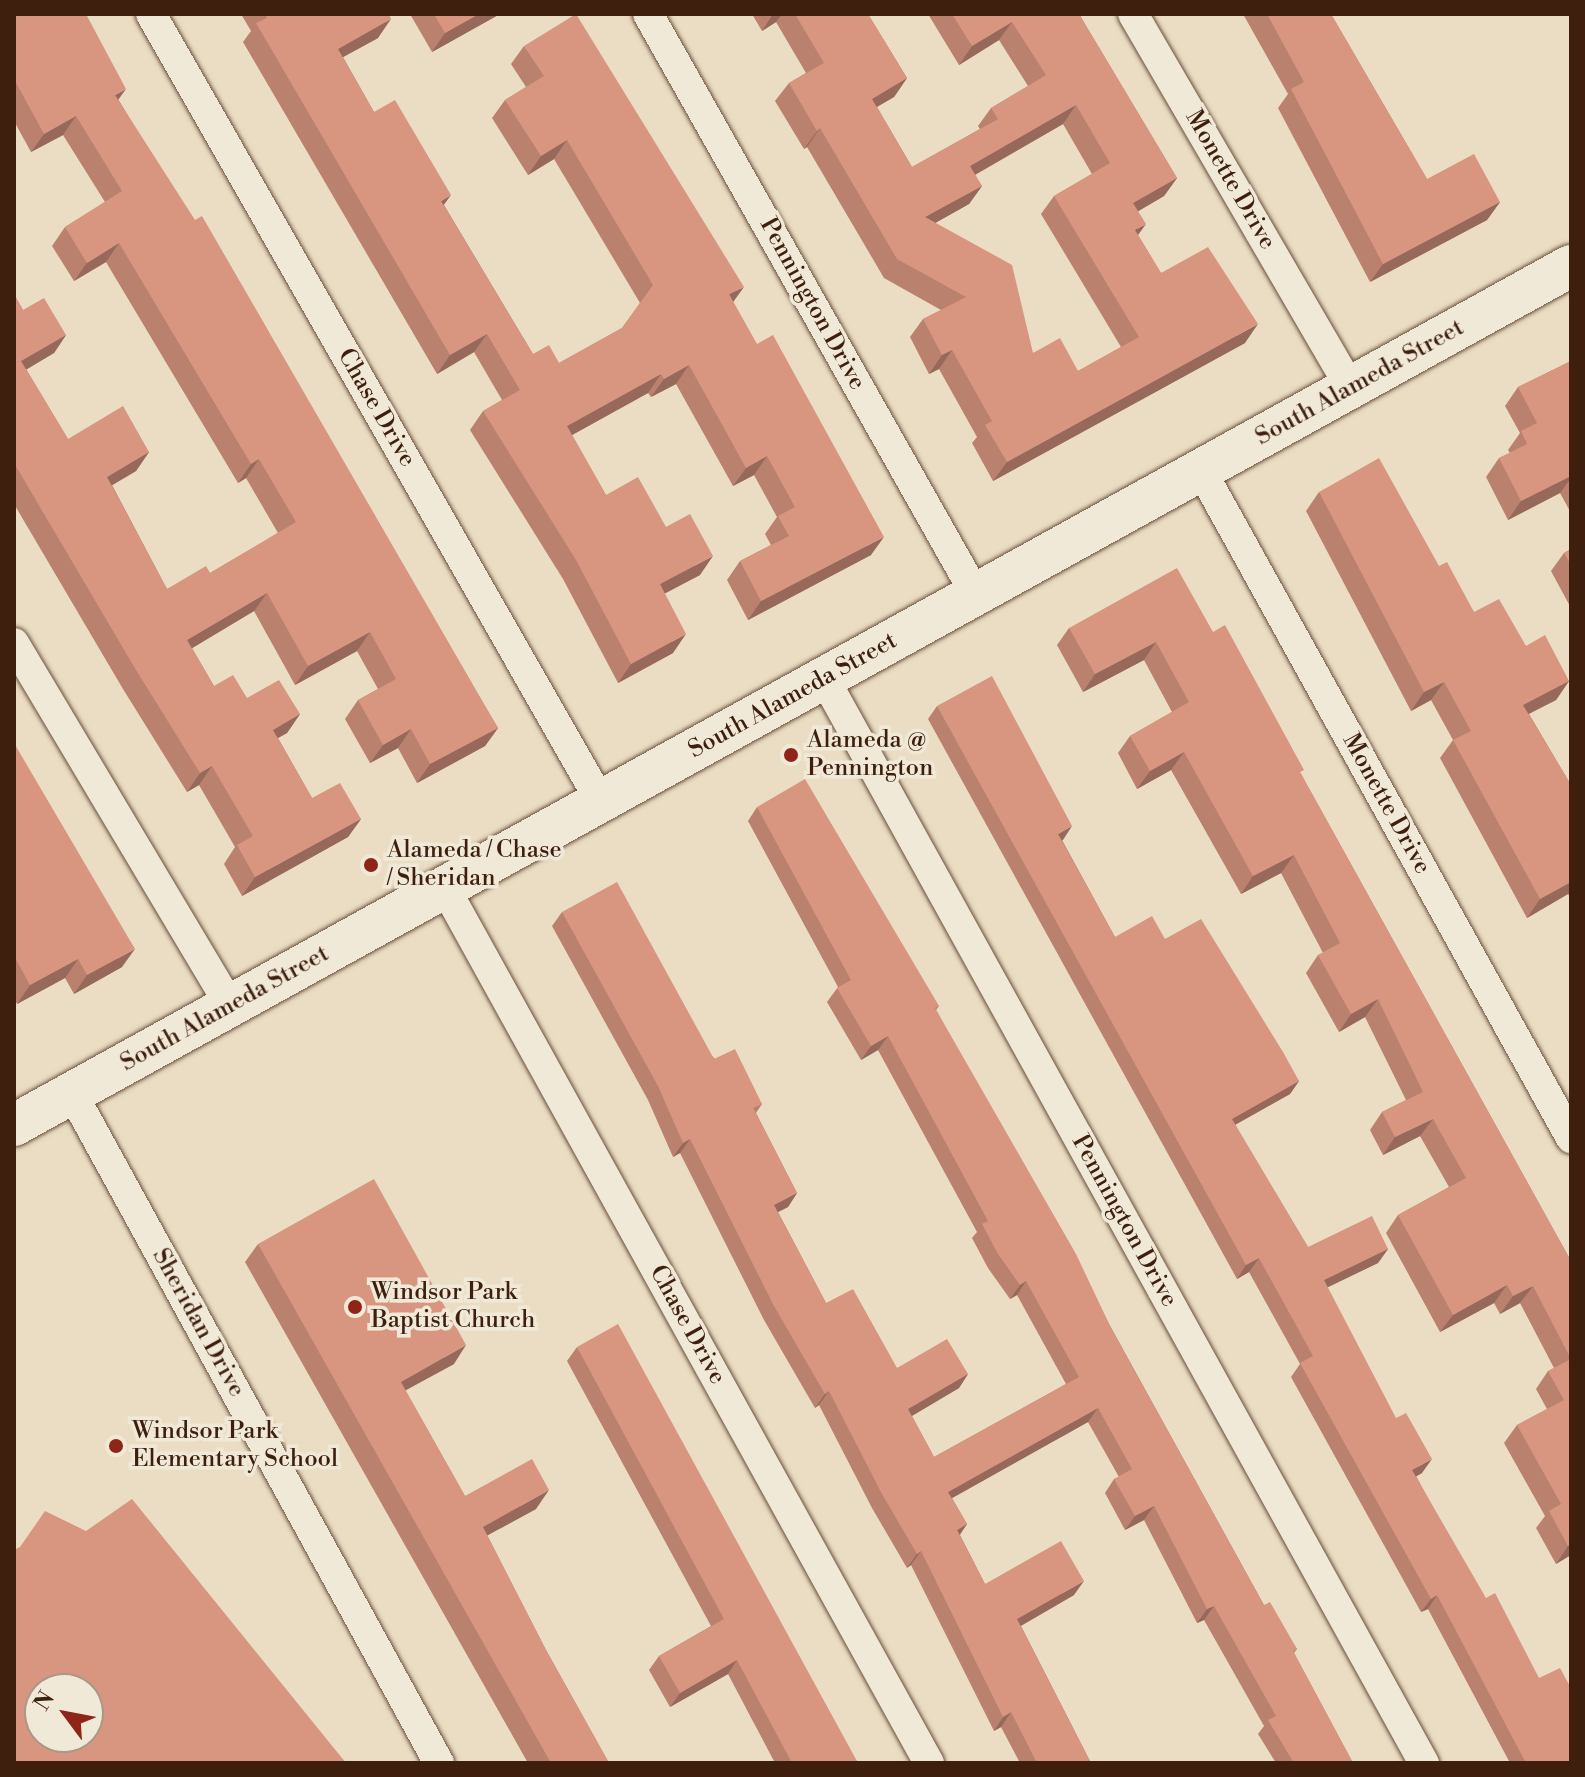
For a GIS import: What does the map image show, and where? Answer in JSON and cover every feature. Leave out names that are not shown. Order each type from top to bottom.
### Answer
[{"type":"main road","name":"South Alameda Street","points":[[14,1125],[1571,266]]},
{"type":"street","name":"Chase Drive","points":[[151,14],[601,802]]},
{"type":"street","name":"Pennington Drive","points":[[648,14],[976,595]]},
{"type":"street","name":"Monette Drive","points":[[1133,14],[1351,388]]},
{"type":"street","name":"Monette Drive","points":[[1201,470],[1571,1138]]},
{"type":"street","points":[[14,643],[230,1006]]},
{"type":"street","name":"Pennington Drive","points":[[824,678],[1424,1763]]},
{"type":"street","name":"Chase Drive","points":[[445,888],[929,1763]]},
{"type":"street","name":"Sheridan Drive","points":[[72,1093],[439,1763]]},
{"type":"building","points":[[14,14],[86,14],[126,89],[115,95],[195,220],[202,216],[498,728],[430,764],[411,729],[383,745],[358,700],[396,679],[370,632],[308,666],[267,593],[187,640],[214,686],[233,675],[247,698],[279,680],[300,714],[273,730],[312,798],[340,783],[361,819],[255,877],[237,845],[253,836],[212,766],[200,773],[14,463],[14,294],[23,310],[44,298],[66,335],[21,361],[68,439],[123,406],[149,452],[107,477],[167,589],[206,566],[210,573],[296,522],[259,459],[251,464],[119,243],[87,263],[65,227],[122,191],[76,116],[44,134],[14,79]]},
{"type":"building","points":[[265,14],[389,14],[391,19],[338,49],[374,112],[395,100],[451,195],[441,201],[533,354],[549,345],[559,363],[622,328],[653,285],[567,140],[541,156],[505,100],[544,76],[524,46],[576,14],[744,287],[729,294],[757,344],[773,335],[884,537],[761,601],[740,561],[789,536],[778,516],[795,507],[767,456],[746,468],[689,365],[664,379],[661,374],[567,426],[606,495],[638,477],[666,527],[690,514],[713,556],[660,584],[686,634],[631,664],[576,560],[483,411],[520,390],[487,334],[450,355],[256,23],[267,18]]},
{"type":"building","points":[[434,14],[479,14],[445,33]]},
{"type":"building","points":[[795,14],[868,14],[907,78],[872,99],[912,167],[998,119],[991,108],[1046,75],[1012,22],[972,46],[952,14],[1079,14],[1177,178],[1133,203],[1146,224],[1135,230],[1161,273],[1208,247],[1258,324],[1007,462],[985,425],[992,421],[952,350],[942,355],[923,319],[966,297],[897,259],[820,128],[817,131],[789,83],[824,63]],"holes":[[[1076,105],[1110,163],[1054,196],[1139,337],[1078,371],[1060,338],[1033,353],[1012,265],[925,217],[982,186],[970,166]]]},
{"type":"building","points":[[1267,14],[1331,14],[1427,179],[1474,154],[1500,202],[1383,264],[1291,89],[1304,82]]},
{"type":"building","points":[[1571,361],[1571,476],[1521,501],[1499,458],[1527,444],[1521,431],[1537,423],[1518,387]]},
{"type":"building","points":[[1379,458],[1439,566],[1447,562],[1474,612],[1499,599],[1526,646],[1545,635],[1569,681],[1523,705],[1571,785],[1571,882],[1540,899],[1453,740],[1471,731],[1444,682],[1424,692],[1319,492]]},
{"type":"building","points":[[1571,549],[1571,565],[1564,553]]},
{"type":"building","points":[[1177,568],[1213,632],[1225,625],[1304,770],[1300,772],[1571,1261],[1571,1359],[1533,1286],[1513,1296],[1507,1285],[1453,1315],[1398,1215],[1466,1178],[1433,1119],[1395,1137],[1382,1112],[1423,1092],[1378,999],[1351,1014],[1318,955],[1340,943],[1294,855],[1253,876],[1184,752],[1150,771],[1130,736],[1189,702],[1156,642],[1095,674],[1069,628]]},
{"type":"building","points":[[992,676],[1072,826],[1058,834],[1115,937],[1152,916],[1165,939],[1201,919],[1283,1052],[1299,1081],[1232,1119],[1308,1247],[1372,1216],[1388,1249],[1324,1280],[1396,1418],[1406,1413],[1432,1459],[1412,1470],[1486,1598],[1495,1593],[1539,1678],[1560,1668],[1571,1688],[1571,1763],[1526,1763],[1437,1595],[1431,1599],[1300,1363],[1313,1356],[1259,1258],[1246,1265],[937,706]]},
{"type":"building","points":[[14,743],[135,949],[87,975],[78,959],[30,985],[14,956]]},
{"type":"building","points":[[805,779],[939,1006],[935,1008],[1076,1254],[1112,1330],[1264,1605],[1270,1602],[1297,1649],[1293,1651],[1353,1763],[1294,1763],[1268,1720],[1276,1716],[1214,1606],[1207,1609],[1154,1506],[1135,1516],[1114,1479],[1132,1469],[1098,1408],[948,1492],[967,1524],[957,1530],[985,1584],[1061,1541],[1084,1581],[1017,1619],[1091,1763],[1037,1763],[1011,1712],[1003,1717],[921,1551],[917,1554],[829,1391],[825,1394],[774,1306],[690,1139],[683,1143],[658,1086],[562,912],[617,882],[714,1059],[735,1049],[762,1104],[753,1108],[797,1193],[774,1205],[826,1303],[853,1289],[897,1368],[947,1339],[968,1374],[908,1409],[934,1457],[1079,1377],[1026,1281],[1020,1285],[998,1254],[982,1224],[988,1221],[888,1036],[871,1046],[837,988],[851,980],[757,807]]},
{"type":"building","points":[[374,1179],[466,1345],[401,1382],[465,1496],[532,1459],[549,1490],[483,1527],[609,1763],[551,1763],[258,1244]]},
{"type":"building","points":[[618,1324],[858,1763],[792,1763],[737,1660],[680,1693],[659,1656],[724,1619],[577,1347]]},
{"type":"building","points":[[1571,1359],[1571,1544],[1568,1546],[1549,1511],[1561,1504],[1517,1425],[1564,1400],[1548,1371]]},
{"type":"building","points":[[132,1499],[346,1763],[14,1763],[14,1550],[20,1547],[45,1511],[86,1531]]},
{"type":"place","name":"Alameda @ Pennington","points":[[791,755]]},
{"type":"place","name":"Alameda / Chase / Sheridan","points":[[371,865]]},
{"type":"place","name":"Windsor Park Baptist Church","points":[[355,1307]]},
{"type":"place","name":"Windsor Park Elementary School","points":[[116,1446]]}]
